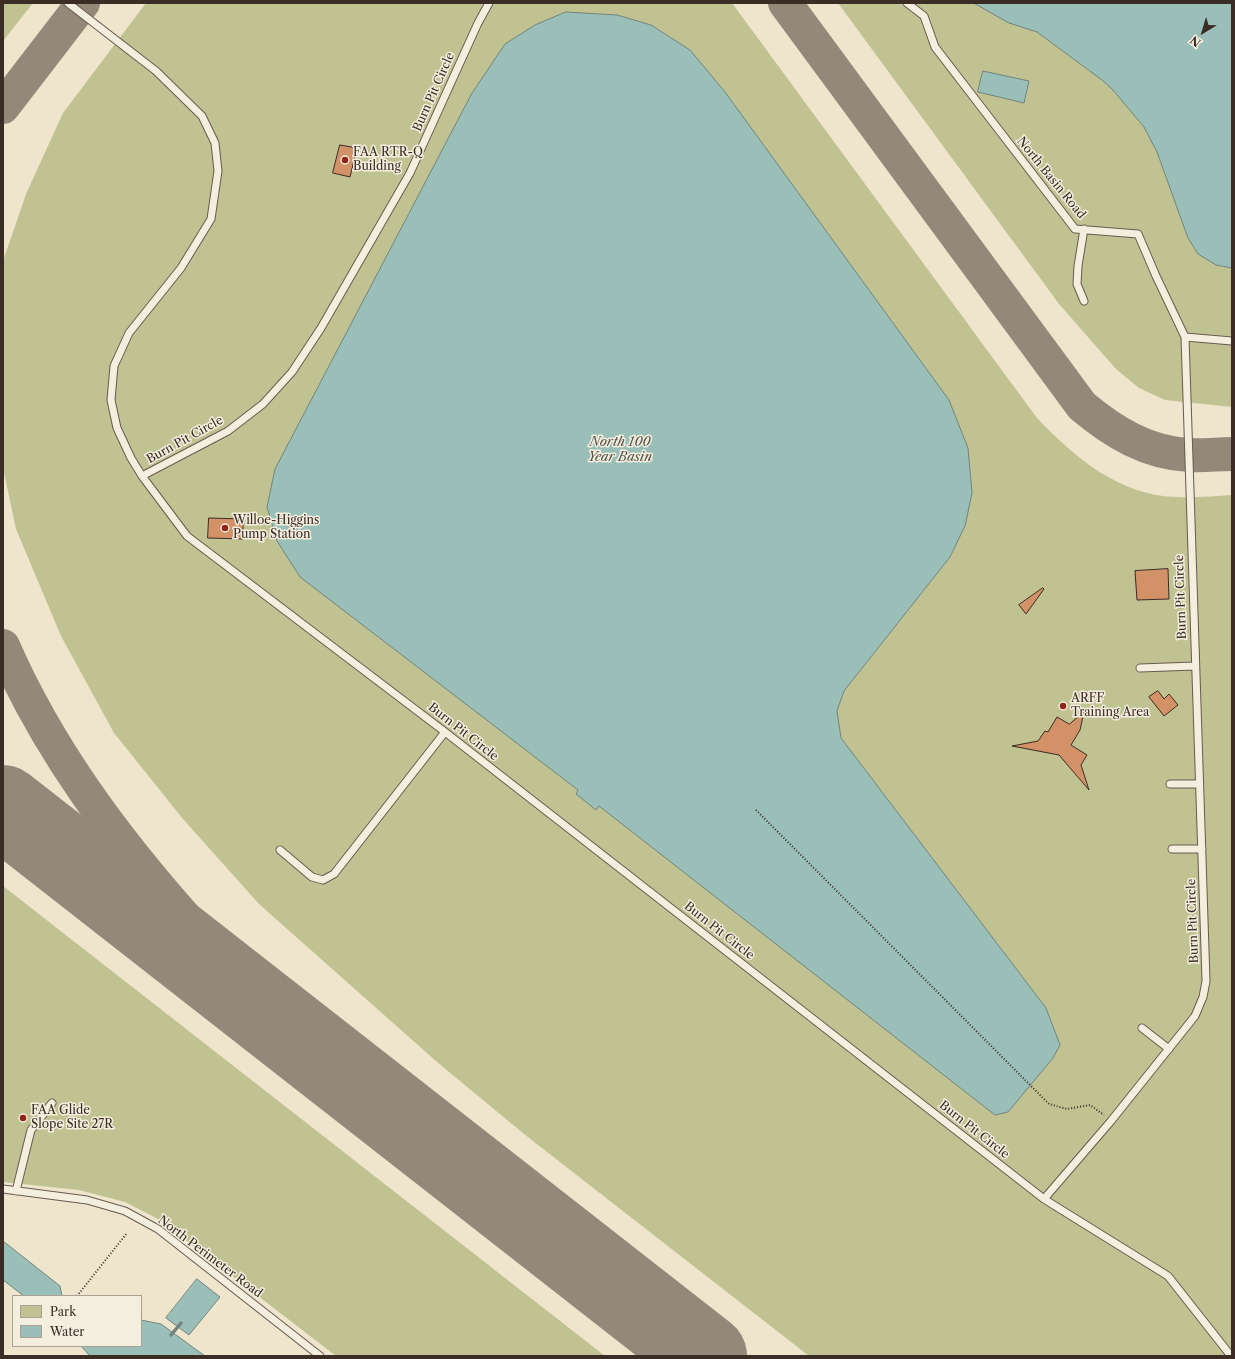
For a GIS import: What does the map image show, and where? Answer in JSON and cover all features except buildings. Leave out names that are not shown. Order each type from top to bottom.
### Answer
[{"type":"lane","points":[[68,3],[156,71],[202,116],[215,143],[218,171],[211,219],[180,268],[129,333],[114,366],[111,400],[117,428],[131,458],[142,476]]},
{"type":"lane","name":"Burn Pit Circle","points":[[489,3],[410,173],[321,328],[292,372],[263,404],[228,431],[142,476],[187,536],[445,732],[1044,1199],[1111,1121],[1195,1016],[1203,998],[1206,981],[1185,337]]},
{"type":"lane","name":"North Basin Road","points":[[907,3],[924,16],[935,47],[1075,229],[1138,234],[1185,337]]},
{"type":"lane","points":[[1084,229],[1078,266],[1078,284],[1084,301]]},
{"type":"lane","points":[[1185,337],[1232,341]]},
{"type":"lane","points":[[1140,668],[1195,666]]},
{"type":"lane","points":[[280,850],[312,877],[323,880],[334,874],[445,732]]},
{"type":"lane","points":[[1170,784],[1199,784]]},
{"type":"lane","points":[[1172,850],[1202,849]]},
{"type":"lane","points":[[1142,1028],[1169,1049]]},
{"type":"lane","points":[[16,1191],[31,1130],[52,1104]]},
{"type":"lane","name":"North Perimeter Road","points":[[3,1189],[87,1200],[126,1211],[158,1229],[320,1356]]},
{"type":"lane","points":[[1044,1199],[1168,1276],[1231,1356]]},
{"type":"path","points":[[756,810],[1049,1104],[1067,1109],[1090,1105],[1111,1121]]},
{"type":"path","points":[[78,1295],[128,1233]]},
{"type":"green space","points":[[3,3],[33,3],[3,41]]},
{"type":"green space","points":[[146,3],[732,3],[1037,418],[1052,433],[1083,460],[1100,472],[1136,490],[1156,495],[1177,497],[1232,495],[1232,1356],[809,1356],[524,1134],[437,1062],[259,904],[183,819],[114,733],[61,636],[16,529],[3,468],[3,261],[26,194],[63,113]]},
{"type":"green space","points":[[838,3],[1232,3],[1232,407],[1165,400],[1139,388],[1116,369],[1059,304]]},
{"type":"green space","points":[[3,886],[605,1356],[336,1356],[158,1219],[125,1202],[79,1190],[3,1182]]},
{"type":"water","points":[[974,3],[1232,3],[1232,268],[1216,265],[1198,254],[1188,238],[1157,152],[1144,127],[1112,89],[1037,32],[1009,23]]},
{"type":"water","name":"North 100 Year Basin","points":[[566,12],[617,15],[651,25],[690,50],[725,92],[949,400],[968,448],[972,493],[965,526],[950,557],[844,691],[837,711],[841,738],[1046,1008],[1060,1045],[1053,1058],[1008,1112],[995,1115],[599,806],[596,810],[576,794],[578,790],[300,577],[277,541],[267,507],[275,469],[472,93],[505,44],[535,25]]},
{"type":"water","points":[[983,71],[1029,81],[1024,103],[978,92]]},
{"type":"water","points":[[3,1241],[60,1286],[62,1295],[23,1295],[3,1280]]},
{"type":"water","points":[[197,1279],[220,1297],[189,1335],[166,1318]]},
{"type":"water","points":[[142,1320],[161,1324],[205,1356],[90,1356],[82,1347],[142,1347]]},
{"type":"waterway","points":[[171,1335],[181,1323]]},
{"type":"taxiway","points":[[3,107],[83,3]]},
{"type":"taxiway","points":[[785,3],[1082,406],[1131,440],[1159,450],[1189,455],[1232,454]]},
{"type":"taxiway","points":[[3,646],[21,684],[62,757],[85,792],[135,859],[190,923],[237,973],[319,1055]]},
{"type":"runway","points":[[3,807],[705,1356]]},
{"type":"place","name":"FAA RTR-Q Building","points":[[345,160]]},
{"type":"place","name":"Willoe-Higgins Pump Station","points":[[225,528]]},
{"type":"place","name":"ARFF Training Area","points":[[1063,706]]},
{"type":"place","name":"FAA Glide Slope Site 27R","points":[[23,1118]]}]
